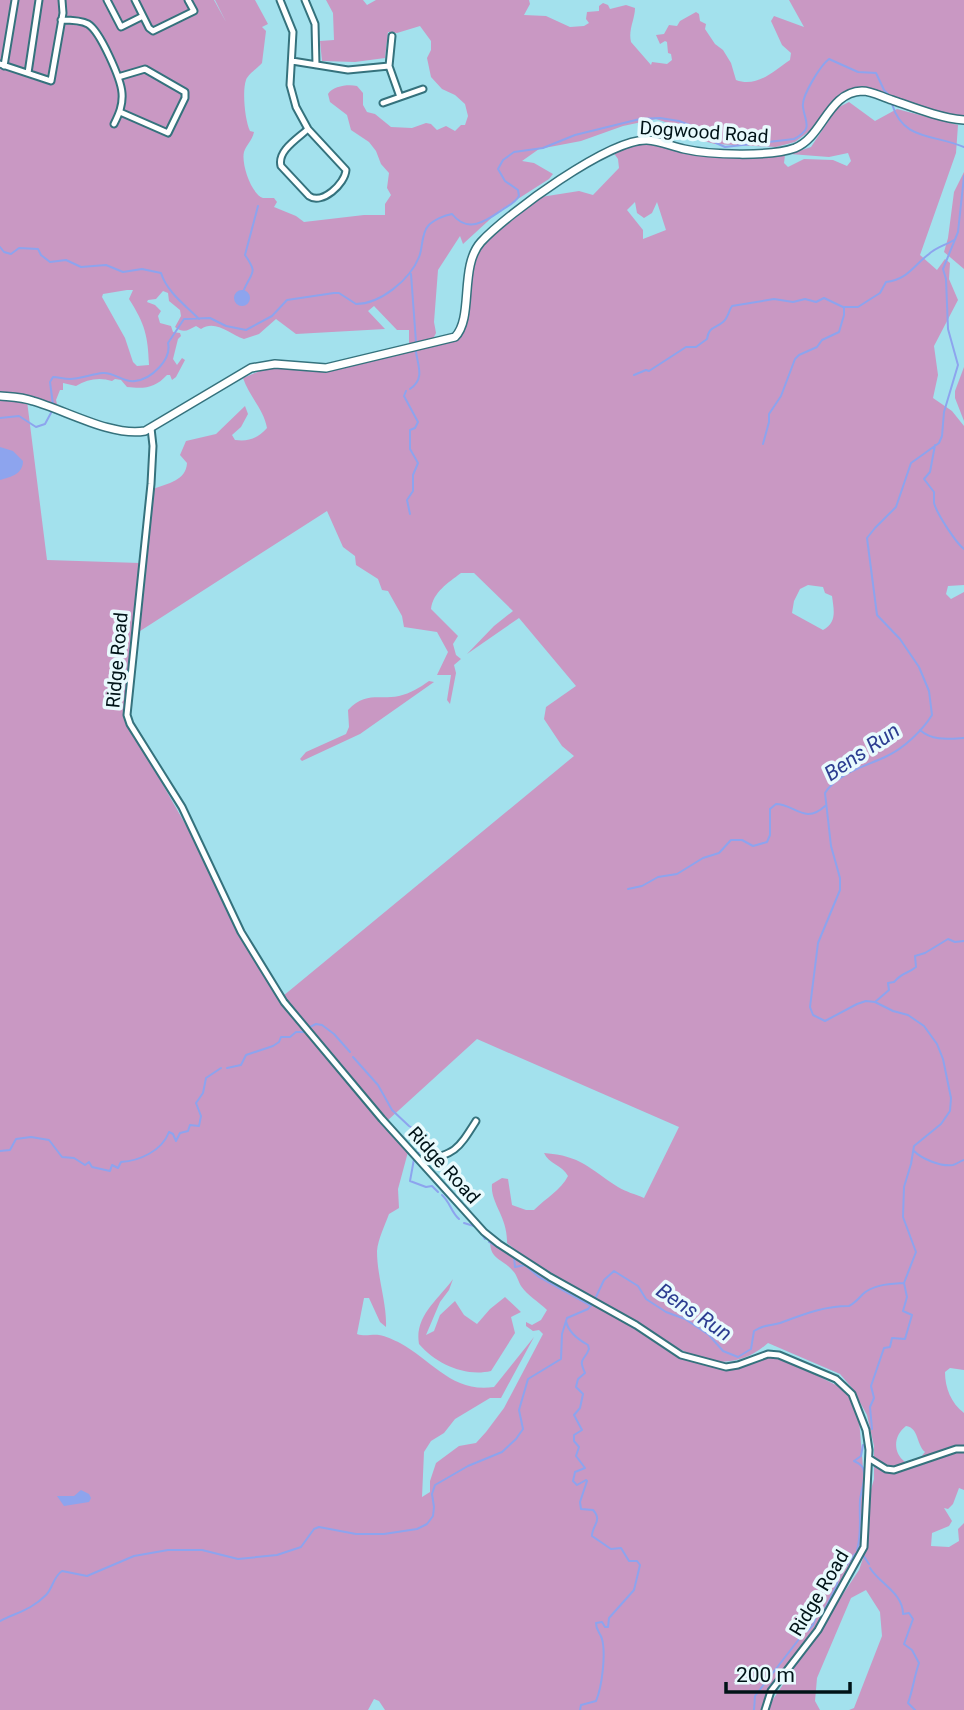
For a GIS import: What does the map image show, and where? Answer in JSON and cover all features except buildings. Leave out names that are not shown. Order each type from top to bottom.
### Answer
[{"type":"street","points":[[15,0],[2,65],[51,81],[62,0]]},
{"type":"street","points":[[28,74],[40,0],[33,0]]},
{"type":"street","points":[[107,0],[121,27],[143,16]]},
{"type":"street","points":[[135,0],[153,31],[194,11],[188,0]]},
{"type":"street","points":[[280,0],[293,32],[290,74],[291,93],[296,107],[307,130],[346,170],[344,180],[319,200],[309,196],[281,166],[280,161],[282,153],[307,130]]},
{"type":"street","points":[[305,0],[315,24],[316,65]]},
{"type":"street","points":[[61,20],[88,23],[118,77],[122,93],[120,112],[114,124]]},
{"type":"street","points":[[392,36],[389,66],[400,97]]},
{"type":"street","points":[[292,61],[348,70],[389,66]]},
{"type":"street","points":[[118,77],[145,69],[185,92],[186,98],[168,133],[120,112]]},
{"type":"street","points":[[383,103],[423,89]]},
{"type":"street","name":"Dogwood Road","points":[[151,428],[251,368],[275,365],[326,368],[455,337],[462,325],[473,255],[481,242],[542,191],[621,146],[645,140],[694,150],[772,154],[803,144],[817,131],[836,103],[850,94],[863,91],[964,120]]},
{"type":"street","points":[[0,396],[27,399],[129,431],[140,432],[151,428]]},
{"type":"street","name":"Ridge Road","points":[[151,428],[151,484],[127,702],[128,719],[181,807],[241,932],[284,1002],[382,1119],[491,1238],[593,1303],[636,1325],[687,1357],[726,1367],[768,1354],[779,1354],[836,1380],[848,1388],[855,1399],[866,1430],[870,1459],[862,1552],[818,1630],[771,1691],[765,1710]]},
{"type":"street","points":[[421,1162],[451,1154],[476,1121]]},
{"type":"street","points":[[870,1459],[886,1469],[894,1470],[956,1449],[964,1449]]},
{"type":"shaded area","points":[[0,0],[214,0],[226,22],[215,0],[255,0],[268,24],[262,27],[266,31],[262,63],[249,76],[245,85],[247,120],[250,131],[254,132],[243,157],[255,191],[263,198],[274,198],[277,202],[274,207],[304,222],[385,215],[385,204],[391,195],[387,188],[389,173],[381,164],[376,151],[369,142],[351,130],[347,115],[330,102],[328,94],[333,89],[357,86],[363,93],[363,105],[367,112],[375,114],[391,127],[412,128],[426,123],[437,130],[446,126],[455,131],[465,125],[468,116],[465,104],[442,89],[431,77],[427,58],[431,41],[420,26],[397,33],[388,32],[385,58],[355,62],[322,61],[320,41],[334,40],[333,13],[326,0],[363,0],[367,5],[376,0],[529,0],[530,4],[524,15],[546,16],[570,27],[589,23],[586,19],[587,12],[599,11],[599,6],[603,3],[610,9],[626,5],[635,8],[631,42],[651,65],[652,62],[667,64],[672,60],[667,42],[660,44],[656,35],[664,34],[669,25],[677,26],[680,21],[696,12],[700,21],[706,24],[705,29],[715,44],[723,50],[731,63],[736,80],[751,82],[765,77],[790,60],[791,53],[782,45],[771,21],[774,16],[804,27],[789,0],[964,0],[964,118],[857,89],[823,115],[811,130],[795,142],[776,147],[715,144],[689,137],[674,125],[656,119],[623,126],[581,141],[539,149],[522,161],[534,163],[553,174],[549,179],[499,211],[463,244],[460,236],[438,270],[434,322],[436,333],[433,339],[409,347],[409,330],[397,330],[374,306],[368,311],[385,329],[296,334],[276,319],[259,334],[244,339],[217,326],[201,329],[196,326],[183,331],[175,327],[181,316],[180,310],[169,301],[168,293],[163,291],[156,299],[147,302],[161,311],[158,316],[160,323],[171,326],[173,332],[180,333],[181,336],[173,359],[177,365],[182,358],[185,360],[172,380],[170,375],[167,375],[154,385],[139,388],[127,387],[121,380],[115,379],[94,379],[76,386],[63,383],[63,390],[60,390],[56,400],[58,408],[0,394]],"holes":[[[133,290],[129,299],[145,330],[149,365],[137,366],[133,362],[125,338],[102,297],[103,294]]]},
{"type":"shaded area","points":[[849,102],[875,121],[897,109],[958,125],[956,153],[920,255],[937,270],[945,259],[950,263],[949,279],[958,300],[934,346],[938,375],[933,398],[952,411],[964,426],[964,585],[948,586],[946,594],[951,599],[964,592],[964,1370],[950,1368],[945,1372],[950,1395],[964,1413],[964,1490],[959,1488],[953,1504],[948,1509],[944,1508],[952,1521],[949,1526],[932,1533],[931,1546],[949,1547],[959,1541],[958,1529],[964,1523],[964,1710],[849,1710],[854,1708],[882,1636],[880,1612],[866,1590],[851,1598],[817,1678],[815,1701],[820,1710],[769,1710],[772,1701],[859,1570],[867,1547],[868,1500],[874,1479],[874,1446],[867,1415],[852,1388],[840,1374],[768,1343],[739,1360],[722,1362],[695,1356],[554,1276],[507,1243],[505,1225],[494,1198],[492,1184],[502,1178],[508,1179],[512,1205],[534,1210],[557,1190],[568,1176],[544,1153],[576,1160],[621,1189],[644,1198],[679,1127],[477,1039],[387,1121],[283,996],[574,756],[562,746],[544,719],[546,707],[576,686],[519,618],[467,654],[513,611],[474,573],[461,573],[438,593],[431,609],[458,636],[453,644],[456,655],[461,659],[454,665],[456,673],[450,704],[447,700],[451,675],[437,675],[448,652],[437,632],[404,627],[402,616],[388,591],[382,590],[378,579],[356,565],[355,556],[343,547],[327,511],[137,633],[153,489],[180,478],[183,474],[187,463],[180,455],[186,441],[216,434],[245,406],[248,414],[241,427],[232,435],[235,440],[253,438],[267,428],[243,378],[276,367],[325,372],[457,340],[462,334],[471,271],[478,248],[541,197],[579,191],[593,195],[619,168],[618,159],[613,152],[638,143],[653,143],[684,152],[785,155],[784,163],[788,167],[804,159],[833,160],[847,166],[851,161],[848,153],[829,157],[790,154],[811,147],[837,108]],"holes":[[[635,202],[637,213],[644,218],[652,213],[657,202],[666,230],[643,239],[643,230],[627,210]],[[808,585],[823,587],[825,593],[832,596],[833,620],[823,630],[792,613],[800,589]],[[906,1426],[910,1427],[925,1452],[917,1462],[905,1462],[896,1449]]]},
{"type":"shaded area","points":[[964,172],[964,269],[944,252],[954,192]]},
{"type":"shaded area","points":[[964,367],[964,421],[955,391]]},
{"type":"shaded area","points":[[0,397],[27,401],[47,560],[140,563],[124,706],[125,718],[196,843],[233,923],[283,1003],[408,1152],[398,1189],[399,1208],[389,1214],[377,1251],[386,1327],[380,1322],[369,1298],[364,1298],[357,1334],[393,1339],[444,1374],[479,1388],[494,1387],[534,1337],[501,1398],[490,1398],[455,1419],[444,1433],[431,1441],[424,1452],[422,1497],[430,1492],[430,1481],[436,1463],[459,1446],[476,1443],[504,1408],[543,1334],[539,1330],[533,1331],[526,1326],[526,1322],[532,1325],[541,1320],[547,1310],[521,1286],[516,1274],[494,1255],[490,1241],[576,1296],[629,1324],[677,1356],[734,1369],[771,1357],[786,1360],[842,1388],[853,1402],[859,1419],[864,1480],[861,1544],[820,1623],[784,1671],[770,1685],[761,1710],[385,1710],[379,1701],[374,1699],[368,1710],[0,1710]]},
{"type":"shaded area","points":[[429,681],[434,682],[360,734],[302,761],[300,759],[306,752],[346,734],[349,727],[348,710],[354,704],[372,697],[403,695]]},
{"type":"shaded area","points":[[453,1279],[426,1335],[434,1331],[440,1315],[455,1301],[464,1315],[477,1324],[505,1297],[521,1312],[511,1317],[515,1333],[491,1371],[471,1372],[452,1367],[434,1358],[419,1344],[418,1334],[424,1316]]},
{"type":"water","points":[[242,290],[250,298],[242,306],[234,298]]},
{"type":"water","points":[[0,447],[13,451],[23,461],[19,472],[0,480]]},
{"type":"water","points":[[81,1490],[89,1494],[89,1502],[64,1506],[57,1496],[74,1496]]},
{"type":"waterway","points":[[53,405],[50,382],[53,377],[74,379],[107,373],[131,381],[148,376],[164,362],[168,343],[184,319],[210,318],[226,326],[246,330],[272,316],[287,300],[334,293],[339,293],[356,304],[375,300],[393,289],[415,266],[424,233],[433,222],[452,214],[464,223],[477,224],[516,200],[519,196],[518,190],[505,181],[498,169],[503,160],[514,152],[543,148],[575,135],[640,119],[660,118],[679,121],[705,131],[716,143],[725,147],[794,139],[806,128],[803,102],[808,89],[829,59],[858,72],[876,73],[892,99]]},
{"type":"waterway","points":[[892,104],[897,116],[912,130],[964,147]]},
{"type":"waterway","name":"Bens Run","points":[[595,1299],[604,1280],[614,1271],[638,1286],[646,1299],[666,1312],[685,1319],[709,1335],[723,1351],[738,1357],[751,1349],[754,1331],[761,1327],[823,1309],[849,1306],[872,1288],[904,1283],[916,1252],[903,1217],[904,1187],[914,1146],[941,1124],[950,1111],[951,1098],[937,1044],[924,1026],[908,1015],[875,1002],[857,1004],[825,1021],[813,1015],[810,1007],[818,943],[840,890],[840,878],[831,846],[825,793],[845,775],[900,748],[918,733],[932,715],[929,691],[919,667],[900,639],[877,615],[867,538],[896,507],[911,463],[939,443],[942,436],[944,412],[958,365],[948,329],[946,279],[943,269],[958,232],[964,176]]},
{"type":"waterway","points":[[243,292],[253,270],[245,255],[258,206]]},
{"type":"waterway","points":[[634,375],[649,371],[686,347],[696,347],[707,339],[711,330],[725,320],[732,306],[774,299],[793,302],[805,299],[816,302],[824,298],[843,307],[858,307],[880,293],[886,282],[905,275],[932,252],[954,240]]},
{"type":"waterway","points":[[0,247],[11,254],[19,248],[38,249],[50,262],[66,260],[81,267],[106,265],[123,272],[142,269],[161,273],[172,292],[199,319]]},
{"type":"waterway","points":[[411,274],[416,342]]},
{"type":"waterway","points":[[763,444],[769,414],[781,396],[795,359],[839,332],[844,308]]},
{"type":"waterway","points":[[410,389],[419,377],[416,352]]},
{"type":"waterway","points":[[406,391],[404,396],[418,422],[415,428],[410,430],[410,449],[418,463],[413,475],[413,491],[407,500],[410,514]]},
{"type":"waterway","points":[[0,418],[19,416],[36,427],[45,424],[52,411]]},
{"type":"waterway","points":[[935,445],[930,472],[924,479],[934,492],[934,503],[943,521],[964,549]]},
{"type":"waterway","points":[[920,730],[935,738],[964,738]]},
{"type":"waterway","points":[[628,889],[642,886],[658,877],[677,874],[703,858],[719,853],[731,840],[742,840],[753,846],[767,842],[770,835],[770,809],[776,804],[805,814],[811,814],[825,806]]},
{"type":"waterway","points":[[875,1002],[889,990],[888,983],[894,982],[916,967],[915,956],[948,939],[955,942],[964,941]]},
{"type":"waterway","points":[[310,1027],[322,1025],[350,1052]]},
{"type":"waterway","points":[[227,1068],[241,1065],[246,1055],[273,1046],[281,1037],[305,1032]]},
{"type":"waterway","points":[[353,1057],[378,1085],[392,1110],[409,1126],[426,1136],[425,1148],[418,1153]]},
{"type":"waterway","points":[[0,1151],[10,1150],[16,1139],[31,1137],[49,1140],[62,1157],[74,1158],[85,1165],[89,1162],[92,1167],[110,1171],[112,1165],[118,1168],[121,1162],[135,1160],[155,1150],[169,1132],[176,1141],[180,1133],[188,1131],[190,1125],[199,1126],[201,1116],[196,1103],[203,1093],[206,1078],[221,1068]]},
{"type":"waterway","points":[[914,1151],[937,1164],[953,1165],[964,1160]]},
{"type":"waterway","points":[[414,1159],[410,1181],[426,1187],[432,1186],[438,1192]]},
{"type":"waterway","points":[[442,1195],[459,1219]]},
{"type":"waterway","points":[[464,1223],[477,1227]]},
{"type":"waterway","points":[[480,1231],[485,1239]]},
{"type":"waterway","points":[[489,1242],[514,1257],[515,1267],[525,1265],[539,1277],[591,1306]]},
{"type":"waterway","points":[[872,1429],[870,1407],[874,1398],[871,1386],[884,1348],[890,1347],[892,1338],[905,1339],[912,1315],[903,1311],[907,1297],[904,1283]]},
{"type":"waterway","name":"Bens Run","points":[[0,1621],[40,1600],[62,1571],[87,1576],[134,1556],[168,1550],[202,1550],[238,1559],[277,1555],[301,1547],[314,1529],[319,1527],[356,1534],[384,1534],[417,1529],[427,1524],[433,1516],[432,1494],[435,1485],[468,1466],[502,1452],[516,1439],[523,1429],[519,1410],[528,1379],[561,1359],[562,1334],[567,1318],[588,1309],[592,1304]]},
{"type":"waterway","points":[[566,1321],[571,1332],[588,1345],[589,1349],[582,1362],[585,1373],[578,1379],[576,1387],[583,1394],[580,1408],[574,1415],[582,1430],[574,1435],[574,1441],[579,1447],[576,1456],[585,1468],[575,1472],[573,1481],[577,1485],[587,1481],[580,1502],[581,1509],[593,1510],[596,1514],[592,1536],[611,1549],[621,1548],[629,1561],[637,1561],[640,1565],[634,1590],[609,1618],[608,1627],[602,1622],[596,1623],[603,1645],[602,1679],[596,1701],[581,1705],[580,1710]]},
{"type":"waterway","points":[[857,1550],[864,1472],[854,1461],[861,1456],[863,1445]]},
{"type":"waterway","points":[[858,1548],[869,1564]]},
{"type":"waterway","points":[[807,1631],[813,1625],[817,1613],[824,1611],[837,1585],[838,1576],[855,1554]]},
{"type":"waterway","points":[[870,1568],[895,1594],[903,1614],[909,1613],[913,1619],[904,1644],[912,1650],[919,1663],[908,1703],[915,1710]]},
{"type":"waterway","points":[[754,1710],[755,1696],[803,1634]]}]
